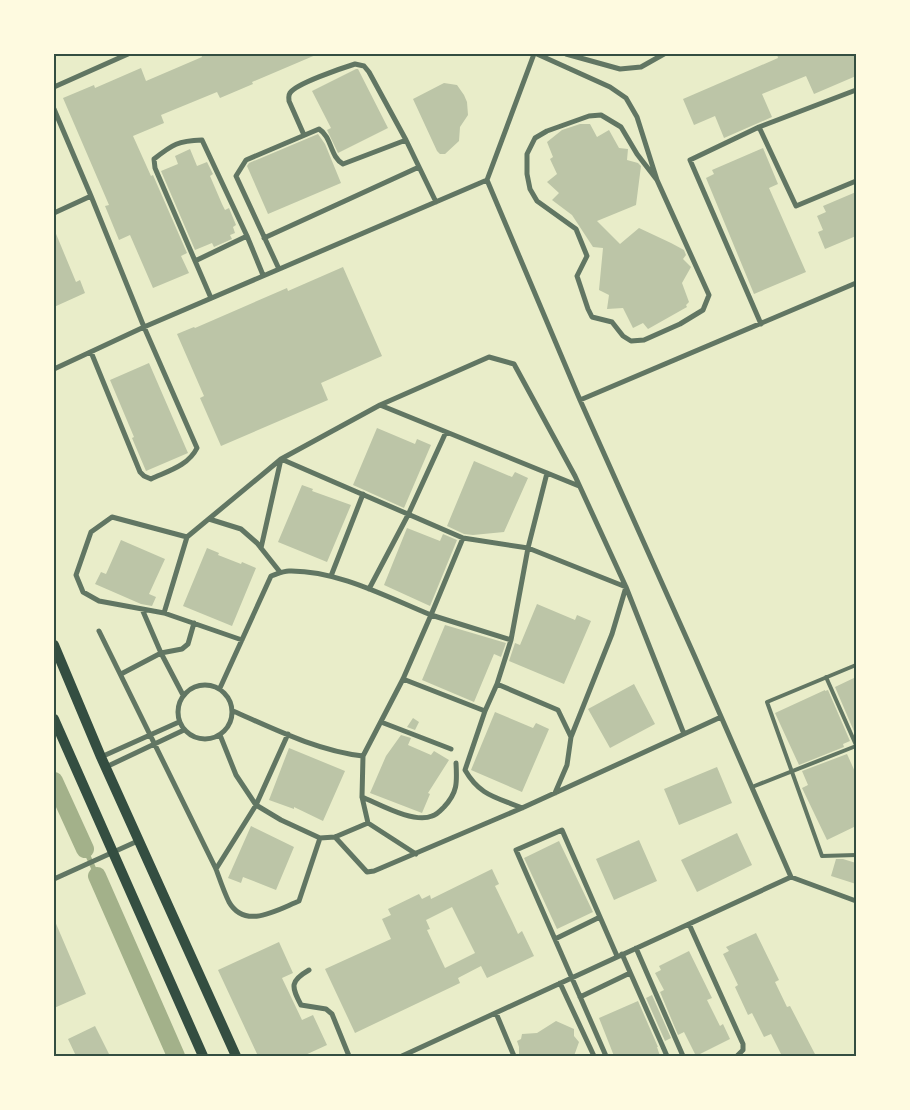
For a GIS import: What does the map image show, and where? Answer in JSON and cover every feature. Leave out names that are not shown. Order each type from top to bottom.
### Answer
[{"type":"main road","points":[[54,645],[101,757],[236,1056]]},
{"type":"main road","points":[[54,719],[203,1056]]},
{"type":"street","points":[[54,87],[128,54]]},
{"type":"street","points":[[657,180],[637,154],[621,127],[601,115],[589,116],[546,131],[535,138],[527,154],[527,174],[530,189],[536,201],[576,229],[585,248],[587,256],[577,276],[592,317],[612,322],[623,336],[631,341],[644,340],[680,324],[703,310],[709,295],[657,180],[637,117],[626,98],[610,87],[536,54],[487,180],[580,400],[791,877]]},
{"type":"street","points":[[566,54],[620,70],[641,66],[658,55],[664,54]]},
{"type":"street","points":[[304,135],[289,101],[288,96],[291,91],[302,84],[354,64],[364,66],[370,72],[406,140],[436,202]]},
{"type":"street","points":[[761,324],[690,160],[759,127],[856,90]]},
{"type":"street","points":[[54,108],[196,448],[192,457],[176,468],[151,479],[140,472],[91,352]]},
{"type":"street","points":[[759,127],[796,206],[856,181]]},
{"type":"street","points":[[279,269],[236,176],[246,160],[319,129],[324,133],[337,161],[343,164],[406,140]]},
{"type":"street","points":[[211,298],[155,168],[154,159],[171,145],[185,140],[202,140],[263,275]]},
{"type":"street","points":[[264,238],[419,167]]},
{"type":"street","points":[[54,369],[263,275],[487,180]]},
{"type":"street","points":[[54,213],[91,196]]},
{"type":"street","points":[[195,261],[247,236]]},
{"type":"street","points":[[580,400],[856,283]]},
{"type":"street","points":[[164,612],[187,537],[281,459],[380,405],[488,358],[514,364],[579,486],[626,587],[684,734]]},
{"type":"street","points":[[380,405],[579,486]]},
{"type":"street","points":[[369,589],[408,515],[446,432]]},
{"type":"street","points":[[281,459],[463,538],[528,548],[626,587]]},
{"type":"street","points":[[261,548],[281,459]]},
{"type":"street","points":[[522,808],[484,793],[472,784],[465,770],[485,711],[497,684],[510,640],[528,548],[547,473]]},
{"type":"street","points":[[332,576],[362,494]]},
{"type":"street","points":[[187,537],[112,517],[91,532],[76,575],[83,592],[99,601],[164,612],[242,640]]},
{"type":"street","points":[[209,519],[241,529],[261,548],[280,572]]},
{"type":"street","points":[[416,854],[368,823],[362,797],[363,756],[403,679],[463,538]]},
{"type":"street","points":[[220,688],[271,576],[288,570],[332,576],[431,615],[510,640]]},
{"type":"street","points":[[554,794],[567,766],[571,737],[612,634],[626,587]]},
{"type":"street","points":[[142,609],[161,653],[183,695]]},
{"type":"street","points":[[121,674],[161,653],[182,649],[188,644],[194,623]]},
{"type":"street","points":[[100,631],[216,869],[230,903],[240,915],[257,918],[299,901],[320,838]]},
{"type":"street","points":[[403,679],[485,711]]},
{"type":"street","points":[[205,684],[220,688],[227,694],[233,711],[227,728],[220,735],[211,739],[201,739],[192,736],[184,730],[179,722],[178,708],[183,695],[196,686],[205,684]]},
{"type":"street","points":[[497,684],[558,710],[571,737]]},
{"type":"street","points":[[233,711],[288,734],[346,754],[363,756]]},
{"type":"street","points":[[335,837],[367,872],[374,871],[554,794],[721,717]]},
{"type":"street","points":[[101,757],[179,722]]},
{"type":"street","points":[[381,722],[451,749]]},
{"type":"street","points":[[106,767],[184,730]]},
{"type":"street","points":[[216,869],[256,805],[288,734]]},
{"type":"street","points":[[220,735],[236,775],[256,805],[280,820],[320,838],[335,837],[368,823]]},
{"type":"street","points":[[362,797],[401,813],[416,817],[432,817],[441,811],[450,800],[456,788],[456,764]]},
{"type":"street","points":[[606,1056],[516,850],[562,830],[600,917],[630,973],[667,1056]]},
{"type":"street","points":[[54,879],[140,840]]},
{"type":"street","points":[[402,1056],[791,877],[856,901]]},
{"type":"street","points":[[555,939],[600,917]]},
{"type":"street","points":[[689,924],[744,1044],[743,1050],[737,1056]]},
{"type":"street","points":[[636,948],[684,1056]]},
{"type":"street","points":[[310,970],[297,976],[293,990],[301,1005],[326,1009],[332,1014],[349,1056]]},
{"type":"street","points":[[580,997],[630,973]]},
{"type":"street","points":[[560,983],[594,1056]]},
{"type":"street","points":[[496,1013],[514,1056]]},
{"type":"street","points":[[415,1050],[418,1056]]},
{"type":"lane","points":[[856,665],[767,702],[822,856],[856,855]]},
{"type":"lane","points":[[752,786],[856,746],[826,678]]},
{"type":"building","points":[[201,54],[318,54],[220,98],[217,92],[161,115],[164,123],[133,136],[151,176],[153,175],[187,253],[181,256],[189,273],[153,288],[130,235],[119,240],[105,206],[109,205],[63,98],[94,85],[95,88],[141,68],[146,81],[202,57]]},
{"type":"building","points":[[777,54],[856,54],[856,76],[814,94],[806,76],[762,94],[772,117],[724,138],[715,116],[694,125],[683,99],[778,58]]},
{"type":"building","points":[[358,69],[388,128],[338,153],[327,130],[331,128],[312,91]]},
{"type":"building","points":[[444,83],[457,85],[467,102],[468,115],[460,127],[459,141],[445,154],[440,154],[413,99]]},
{"type":"building","points":[[580,124],[590,124],[597,137],[609,130],[619,148],[628,149],[627,160],[638,163],[641,166],[636,205],[597,221],[620,244],[639,228],[671,243],[684,250],[686,255],[683,259],[691,267],[682,283],[689,302],[686,305],[687,307],[648,329],[643,323],[633,328],[623,308],[607,309],[609,295],[599,290],[603,248],[593,247],[572,215],[552,200],[559,193],[547,182],[557,174],[550,159],[553,157],[547,142],[562,130]]},
{"type":"building","points":[[318,134],[325,144],[341,183],[268,214],[247,166],[249,163]]},
{"type":"building","points":[[763,148],[778,184],[769,188],[806,272],[754,294],[706,178],[714,174],[712,170]]},
{"type":"building","points":[[190,149],[197,166],[207,162],[213,174],[210,176],[222,204],[225,210],[229,208],[236,225],[233,227],[235,233],[230,235],[232,239],[214,247],[212,243],[195,250],[161,171],[178,164],[175,156]]},
{"type":"building","points":[[856,192],[856,236],[825,249],[818,232],[823,230],[817,216],[826,212],[823,206]]},
{"type":"building","points":[[54,229],[76,282],[80,280],[85,293],[54,307]]},
{"type":"building","points":[[343,267],[382,356],[321,383],[328,400],[221,446],[200,398],[204,396],[177,334],[287,288],[288,291]]},
{"type":"building","points":[[149,363],[188,453],[146,471],[110,380]]},
{"type":"building","points":[[377,428],[415,444],[417,439],[431,445],[404,508],[353,485]]},
{"type":"building","points":[[474,461],[512,477],[515,472],[528,478],[504,532],[473,535],[464,534],[447,526]]},
{"type":"building","points":[[302,485],[313,489],[312,491],[351,505],[327,562],[278,542]]},
{"type":"building","points":[[407,528],[440,541],[443,534],[457,540],[430,606],[384,585]]},
{"type":"building","points":[[121,540],[165,559],[149,594],[156,597],[152,606],[141,604],[95,584],[101,572],[106,574]]},
{"type":"building","points":[[207,548],[219,553],[218,555],[256,568],[232,626],[183,606]]},
{"type":"building","points":[[537,604],[575,620],[577,615],[591,621],[564,684],[509,661],[515,643],[520,645]]},
{"type":"building","points":[[445,625],[506,643],[501,657],[494,654],[474,702],[422,680]]},
{"type":"building","points":[[856,677],[856,736],[835,687]]},
{"type":"building","points":[[634,684],[655,724],[610,748],[588,709]]},
{"type":"building","points":[[828,690],[850,741],[843,744],[844,747],[799,765],[775,713]]},
{"type":"building","points":[[495,712],[533,728],[536,723],[549,729],[522,792],[471,770]]},
{"type":"building","points":[[413,718],[419,722],[415,730],[407,727]]},
{"type":"building","points":[[401,735],[411,738],[408,745],[431,755],[434,751],[449,760],[428,793],[430,794],[422,813],[370,793],[386,756]]},
{"type":"building","points":[[289,748],[345,771],[323,821],[294,807],[294,809],[269,800]]},
{"type":"building","points":[[847,754],[856,774],[856,826],[827,840],[802,788],[808,785],[802,771]]},
{"type":"building","points":[[717,767],[732,803],[679,825],[664,789]]},
{"type":"building","points":[[251,826],[294,847],[276,890],[243,877],[241,883],[228,878]]},
{"type":"building","points":[[737,833],[752,865],[697,892],[681,860]]},
{"type":"building","points":[[639,840],[657,881],[614,900],[596,859]]},
{"type":"building","points":[[559,841],[593,912],[557,929],[524,858]]},
{"type":"building","points":[[836,859],[856,863],[856,884],[831,876]]},
{"type":"building","points":[[492,869],[499,884],[495,886],[518,934],[522,931],[534,956],[487,978],[481,966],[458,978],[460,983],[355,1033],[325,969],[391,939],[382,919],[391,915],[388,909],[419,894],[422,899],[430,895],[431,899]],"holes":[[[452,907],[475,953],[445,968],[427,930],[430,929],[426,920]]]},
{"type":"building","points":[[54,919],[86,994],[54,1008]]},
{"type":"building","points":[[756,933],[779,980],[775,982],[787,1007],[790,1006],[816,1056],[782,1056],[771,1034],[764,1037],[752,1013],[748,1015],[735,987],[738,985],[723,954],[729,951],[726,947]]},
{"type":"building","points":[[279,942],[293,973],[282,978],[302,1020],[313,1015],[327,1045],[303,1056],[258,1056],[218,970]]},
{"type":"building","points":[[689,951],[712,998],[707,1000],[720,1026],[723,1024],[730,1039],[696,1056],[684,1032],[678,1035],[660,992],[664,990],[655,973],[661,970],[659,966]]},
{"type":"building","points":[[652,995],[671,1038],[665,1041],[646,998]]},
{"type":"building","points":[[638,1001],[660,1056],[614,1056],[599,1018]]},
{"type":"building","points":[[556,1021],[574,1029],[574,1036],[579,1042],[574,1056],[519,1056],[517,1041],[521,1039],[522,1034],[537,1033]]},
{"type":"building","points":[[95,1026],[110,1056],[76,1056],[68,1039]]},
{"type":"waterway","points":[[54,781],[85,849]]},
{"type":"waterway","points":[[85,849],[97,876]]},
{"type":"waterway","points":[[97,876],[176,1056]]}]
